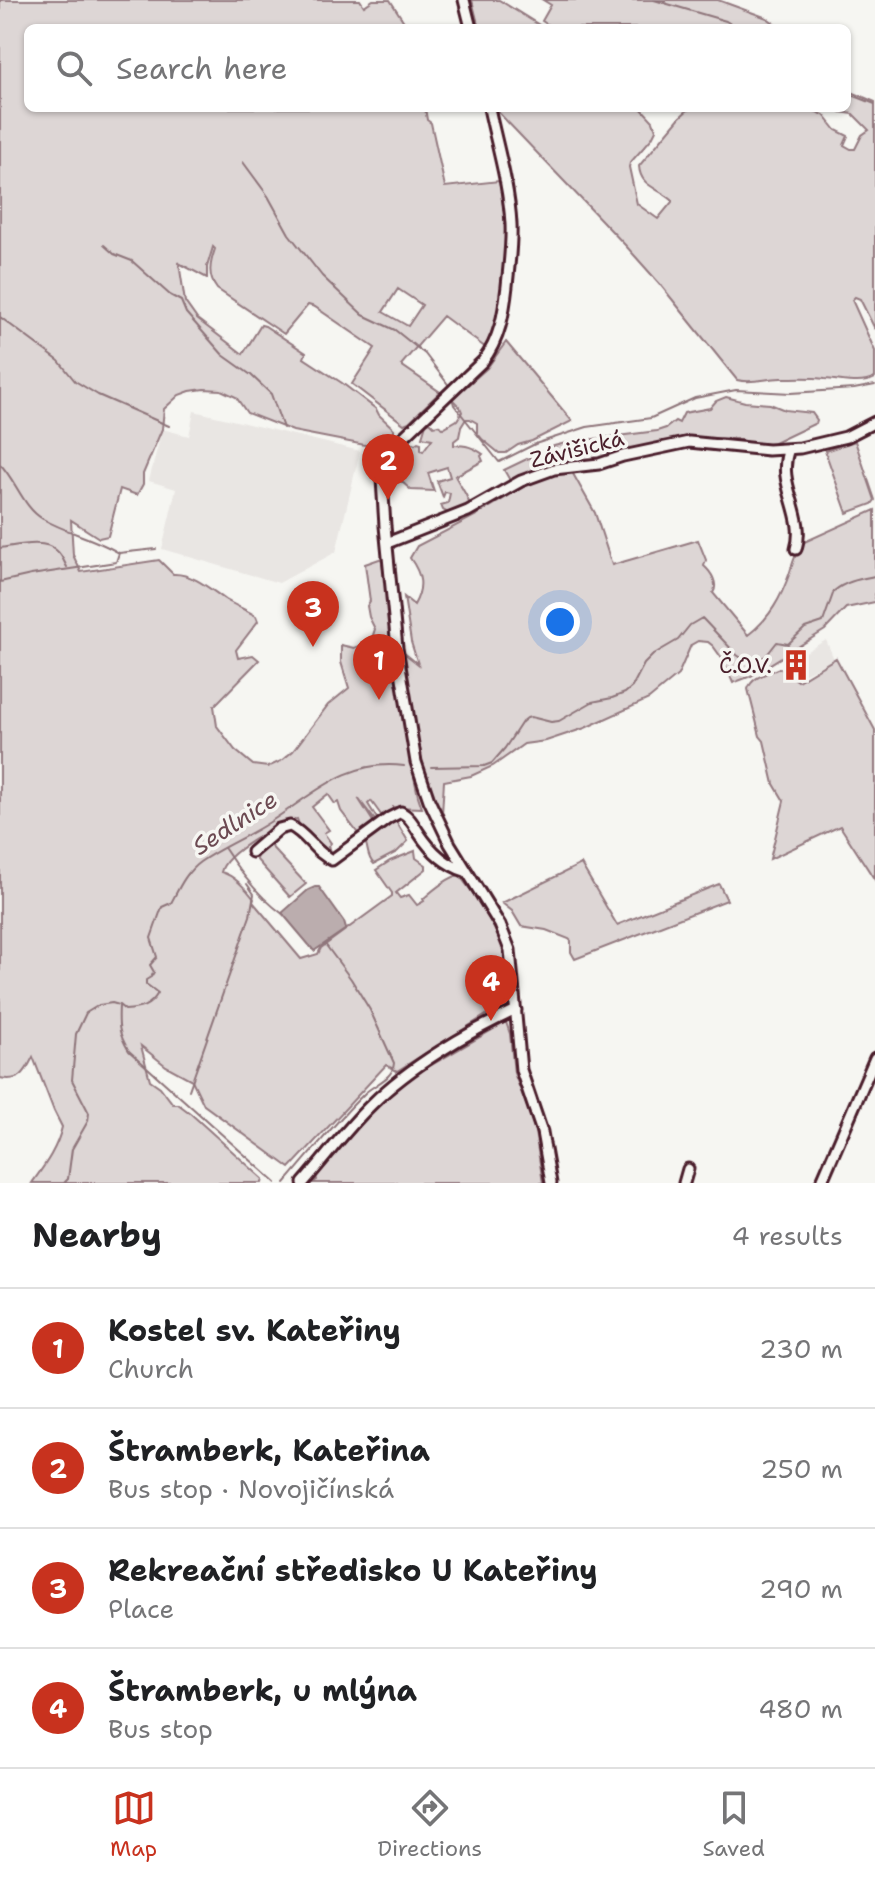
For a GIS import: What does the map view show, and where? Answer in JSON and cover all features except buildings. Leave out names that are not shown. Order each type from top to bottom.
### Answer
[{"type":"street","points":[[464,0],[470,24]]},
{"type":"street","points":[[490,112],[511,219],[509,264],[496,341],[483,361],[396,443],[383,468],[382,479],[397,648],[416,762],[429,800],[465,871],[487,902],[507,941],[512,960],[521,1070],[542,1132],[551,1183]]},
{"type":"street","name":"Závišická","points":[[387,543],[459,515],[521,481],[554,469],[599,464],[689,442],[768,450],[800,448],[846,437],[874,426]]},
{"type":"street","points":[[789,449],[784,469],[799,525],[796,549]]},
{"type":"street","points":[[252,852],[279,829],[290,826],[322,855],[332,860],[401,812],[410,817],[420,835],[436,853],[453,867],[465,871]]},
{"type":"street","points":[[303,1183],[372,1103],[404,1076],[485,1024],[516,1010]]},
{"type":"street","points":[[821,1183],[875,1058]]},
{"type":"street","points":[[684,1183],[688,1169]]},
{"type":"shaded area","points":[[0,0],[360,0],[364,6],[373,0],[390,0],[405,24],[24,24],[24,112],[426,112],[431,123],[445,187],[499,181],[505,223],[504,285],[488,346],[486,348],[443,316],[401,365],[440,392],[404,424],[352,384],[375,348],[308,305],[284,334],[217,289],[211,274],[213,247],[207,278],[179,263],[185,302],[197,319],[243,354],[261,325],[265,326],[306,353],[304,358],[376,409],[394,429],[394,436],[380,448],[293,431],[247,413],[236,397],[221,390],[204,389],[179,395],[164,409],[162,429],[137,495],[120,489],[108,536],[99,538],[71,520],[73,555],[81,572],[159,560],[173,574],[195,579],[256,616],[258,621],[236,650],[238,658],[253,655],[259,660],[214,706],[217,726],[235,750],[253,765],[268,767],[293,751],[328,705],[349,688],[341,662],[341,645],[354,648],[371,641],[375,629],[367,606],[370,601],[365,564],[382,558],[406,738],[422,808],[393,807],[393,813],[384,819],[371,801],[368,804],[377,823],[358,798],[374,823],[360,836],[338,802],[335,804],[328,794],[312,807],[329,830],[324,833],[331,843],[328,847],[332,852],[328,853],[301,830],[297,819],[242,848],[221,872],[235,879],[247,891],[301,959],[318,954],[321,948],[392,896],[376,870],[415,851],[416,858],[426,865],[426,869],[396,893],[400,898],[409,895],[417,905],[440,885],[459,875],[482,905],[503,946],[507,994],[494,1010],[397,1071],[386,1065],[290,1168],[204,1105],[192,1080],[166,1066],[141,1046],[150,1080],[173,1104],[190,1113],[263,1179],[262,1183],[32,1183],[53,1150],[62,1127],[33,1057],[21,1075],[13,1079],[0,1078]],"holes":[[[398,289],[422,305],[408,326],[383,312]]]},
{"type":"shaded area","points":[[472,0],[499,0],[538,24],[478,24]]},
{"type":"shaded area","points":[[543,0],[718,0],[775,24],[547,24],[542,21],[551,5]]},
{"type":"shaded area","points":[[851,92],[875,102],[875,329],[860,299],[855,297],[852,300],[875,351],[875,378],[863,382],[809,378],[737,380],[659,283],[498,112],[645,112],[656,130],[629,167],[637,204],[658,219],[672,200],[646,183],[639,166],[686,112],[817,112],[824,115],[836,130],[848,136],[844,145],[855,149],[862,135],[869,130],[853,114],[841,112],[851,112]]},
{"type":"shaded area","points":[[506,342],[572,421],[506,453],[499,453],[477,433],[477,423],[466,419],[454,445],[476,450],[483,454],[483,461],[455,476],[471,507],[452,515],[441,505],[448,503],[450,493],[445,492],[443,497],[437,481],[450,477],[447,467],[428,473],[434,491],[411,490],[401,481],[406,471],[404,466],[400,464],[396,476],[392,474],[394,465],[408,441],[421,443],[423,451],[432,439],[422,437],[426,424],[430,422],[443,428],[457,420],[462,412],[452,399],[487,368]]},
{"type":"shaded area","points":[[726,397],[812,413],[817,420],[773,446],[728,438],[682,441],[581,462],[562,462],[542,468],[512,484],[504,470],[554,446],[657,431],[675,421],[679,423],[684,413],[710,408]]},
{"type":"shaded area","points":[[194,411],[360,451],[336,552],[279,583],[162,549],[176,489],[149,481],[162,429],[189,436]]},
{"type":"shaded area","points":[[855,441],[875,500],[847,513],[825,451]]},
{"type":"shaded area","points":[[572,472],[595,513],[612,565],[698,540],[706,560],[704,566],[715,582],[713,593],[748,635],[774,607],[802,543],[875,510],[875,602],[846,608],[825,630],[751,676],[733,683],[713,646],[698,641],[691,645],[678,675],[649,699],[585,728],[546,741],[524,744],[493,766],[471,776],[444,781],[442,814],[427,780],[422,759],[404,653],[418,664],[404,597],[414,605],[420,587],[417,570],[410,558],[417,546],[525,486],[552,474]]},
{"type":"shaded area","points":[[826,640],[834,659],[800,676],[785,664]]},
{"type":"shaded area","points":[[836,658],[875,730],[875,880],[840,826],[770,859],[784,801],[774,784],[748,689],[756,679],[777,669],[798,681]]},
{"type":"shaded area","points":[[394,818],[408,841],[397,852],[374,864],[364,839]]},
{"type":"shaded area","points":[[266,841],[306,884],[290,897],[256,859],[255,854]]},
{"type":"shaded area","points":[[581,864],[617,925],[719,884],[727,900],[575,959],[569,939],[546,930],[521,926],[512,911],[502,903]]},
{"type":"shaded area","points":[[319,887],[346,929],[314,951],[282,913]]},
{"type":"shaded area","points":[[506,1022],[514,1073],[534,1125],[543,1183],[309,1183],[314,1178],[317,1180],[319,1171],[400,1086]]},
{"type":"waterway","points":[[654,0],[731,24]]},
{"type":"waterway","points":[[851,95],[875,104]]},
{"type":"waterway","points":[[243,162],[268,196],[289,234],[322,276],[363,315],[395,330],[425,354],[450,387]]},
{"type":"waterway","points":[[104,245],[114,254],[132,261],[181,301],[186,313],[223,355],[271,394],[283,428]]},
{"type":"waterway","points":[[0,317],[59,361],[75,381],[98,395],[169,426]]},
{"type":"waterway","points":[[452,397],[454,405],[499,462],[535,444],[587,427],[651,418],[695,398],[736,390],[791,393],[875,385]]},
{"type":"waterway","points":[[0,464],[30,508],[43,519],[119,553],[156,549]]},
{"type":"waterway","points":[[0,548],[45,545],[59,553],[67,567]]},
{"type":"waterway","points":[[0,582],[116,562],[119,553]]},
{"type":"waterway","name":"Sedlnice","points":[[431,767],[484,766],[492,763],[527,718],[559,721],[592,702],[625,693],[654,654],[678,640],[690,625],[702,618],[737,655],[746,661],[758,660],[766,656],[777,642],[788,644],[805,628],[823,622],[834,591],[853,581],[875,576]]},
{"type":"waterway","name":"Sedlnice","points":[[64,1183],[68,1179],[72,1149],[88,1121],[89,1113],[72,1080],[76,1034],[86,1013],[99,1005],[112,1003],[130,1010],[144,1006],[155,998],[158,993],[146,984],[154,972],[150,965],[157,957],[151,938],[162,907],[171,903],[191,871],[200,862],[265,825],[330,782],[364,768],[404,766]]},
{"type":"waterway","points":[[225,849],[251,885],[284,915]]},
{"type":"waterway","points":[[189,1090],[250,916],[254,894],[247,884]]},
{"type":"waterway","points":[[285,1183],[354,1104],[391,1073],[394,1063],[370,1010],[325,944]]},
{"type":"waterway","points":[[119,1005],[120,1029],[129,1051],[276,1183]]},
{"type":"place","name":"Štramberk, Kateřina","points":[[388,500]]},
{"type":"place","name":"Rekreační středisko U Kateřiny","points":[[313,647]]},
{"type":"place","name":"Č.O.V.","points":[[796,665]]},
{"type":"place","name":"Kostel sv. Kateřiny","points":[[379,700]]},
{"type":"place","name":"Štramberk, u mlýna","points":[[491,1021]]}]
